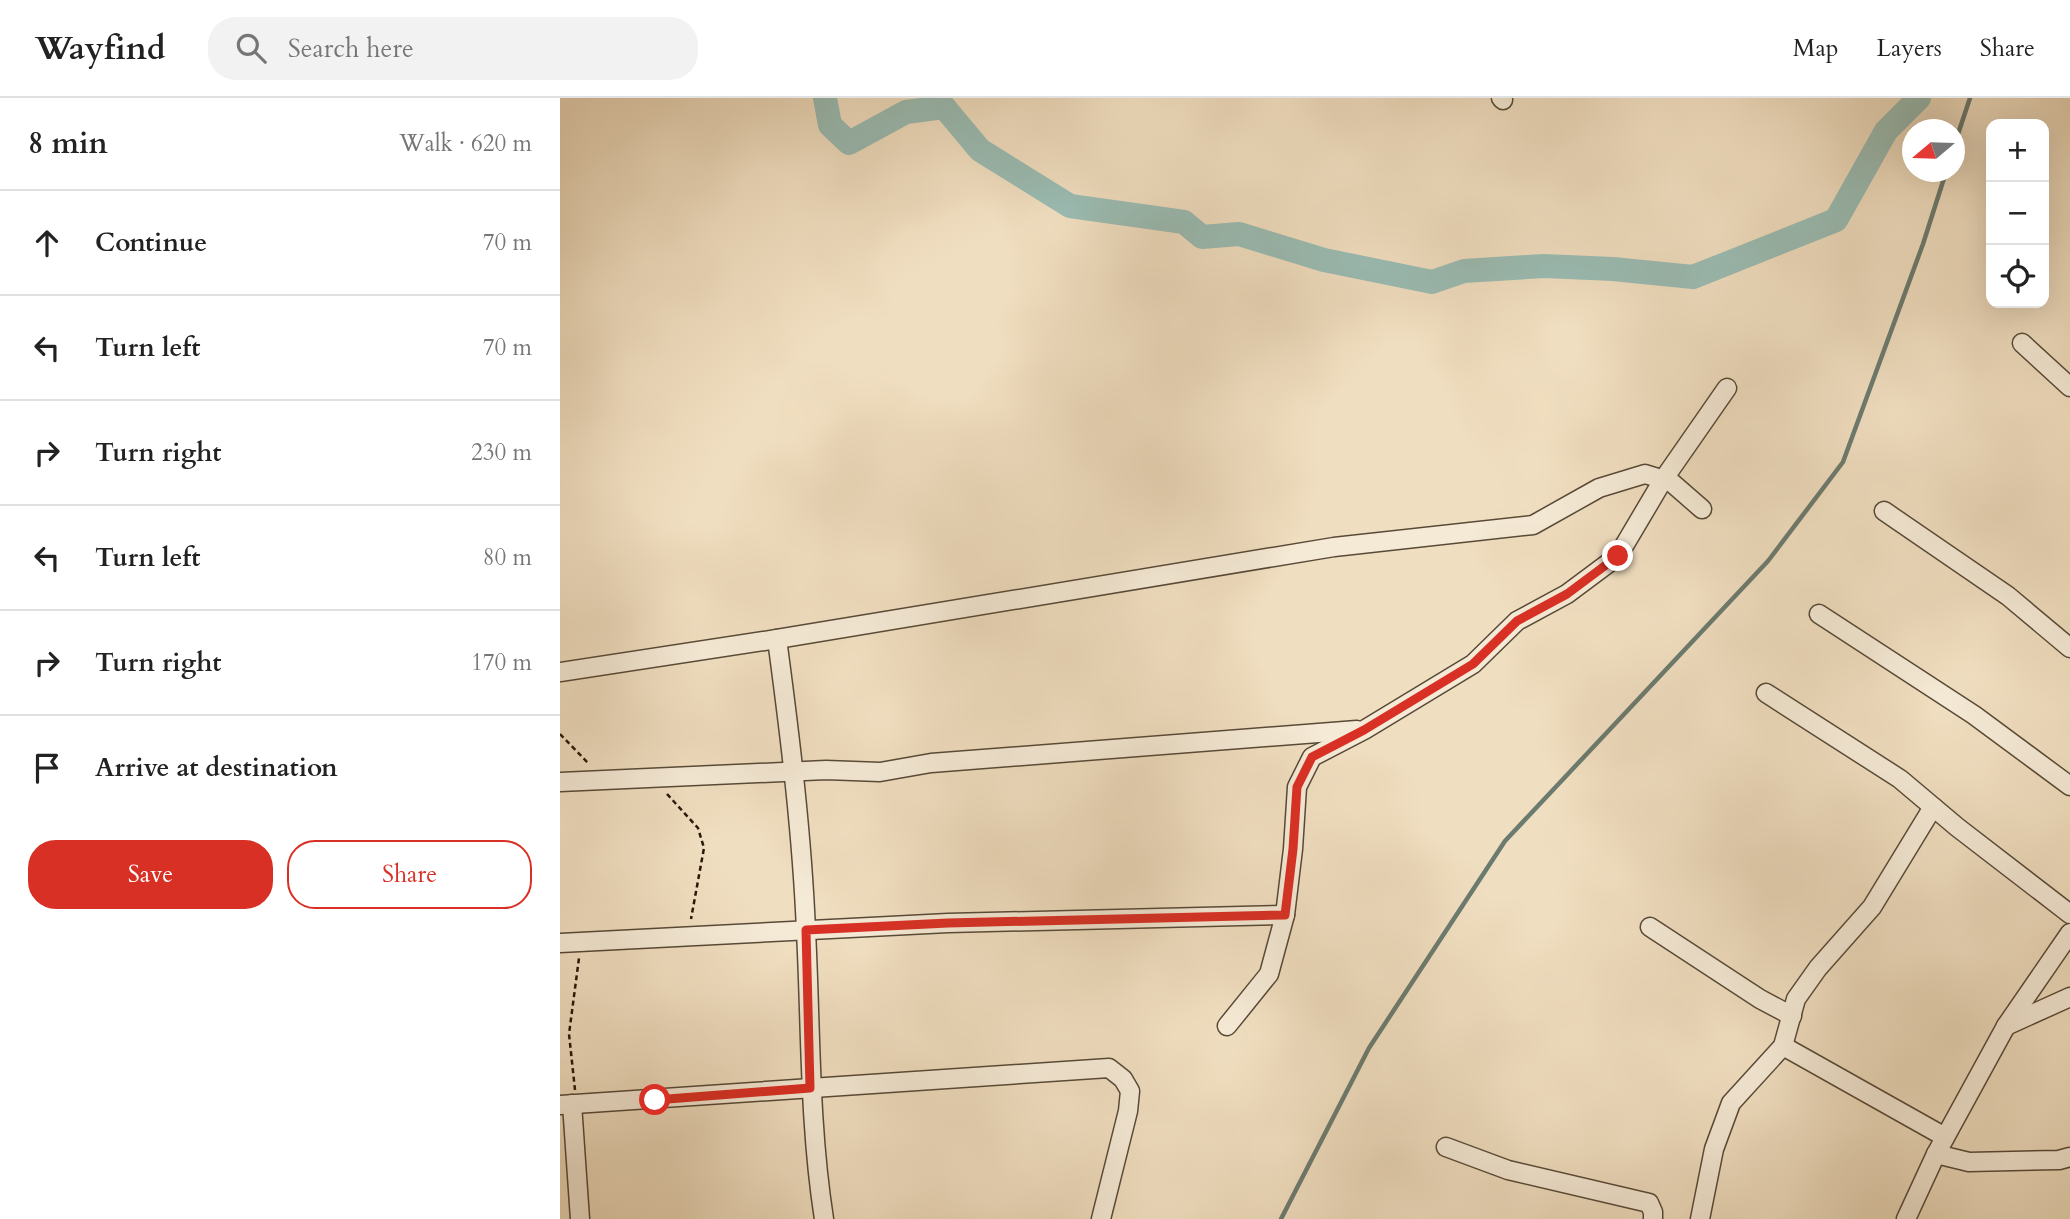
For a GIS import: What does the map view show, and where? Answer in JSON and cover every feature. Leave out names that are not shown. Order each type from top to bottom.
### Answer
[{"type":"street","points":[[2022,342],[2070,387]]},
{"type":"street","points":[[1227,1026],[1269,974],[1285,915],[1297,787],[1312,757],[1364,730],[1473,664],[1517,621],[1567,594],[1618,556],[1663,480],[1727,388]]},
{"type":"street","points":[[560,672],[1334,547],[1532,525],[1599,488],[1645,474],[1671,482],[1702,509]]},
{"type":"street","points":[[1884,511],[2008,596],[2070,648]]},
{"type":"street","points":[[1819,614],[1974,715],[2070,786]]},
{"type":"street","points":[[777,639],[794,771],[806,930],[810,1088],[815,1163],[824,1219]]},
{"type":"street","points":[[1766,693],[1900,779],[2070,915]]},
{"type":"street","points":[[560,782],[794,771],[880,772],[931,763],[986,758],[1364,730]]},
{"type":"street","points":[[1699,1219],[1714,1149],[1731,1103],[1783,1046],[1796,999],[1818,968],[1872,907],[1933,807]]},
{"type":"street","points":[[560,943],[948,923],[1285,915]]},
{"type":"street","points":[[1650,927],[1760,999],[1792,1016]]},
{"type":"street","points":[[1906,1219],[1936,1154],[2006,1026],[2070,933]]},
{"type":"street","points":[[2006,1026],[2070,997]]},
{"type":"street","points":[[1783,1046],[1945,1137]]},
{"type":"street","points":[[580,1219],[570,1104],[1109,1068],[1123,1079],[1130,1091],[1128,1111],[1101,1219]]},
{"type":"street","points":[[1446,1147],[1508,1170],[1649,1203],[1653,1219]]},
{"type":"street","points":[[1936,1154],[1969,1162],[2070,1157]]},
{"type":"path","points":[[560,734],[604,779]]},
{"type":"path","points":[[667,794],[698,828],[704,849],[687,937]]},
{"type":"path","points":[[570,1104],[573,1081],[569,1034],[581,942]]},
{"type":"waterway","points":[[825,98],[830,125],[849,143],[906,112],[944,107],[980,150],[1070,206],[1184,222],[1202,237],[1239,234],[1324,260],[1432,282],[1464,271],[1544,266],[1693,277],[1836,220],[1886,131],[1919,98]]},
{"type":"waterway","points":[[1963,119],[1970,98]]},
{"type":"waterway","points":[[1281,1219],[1369,1048],[1505,841],[1768,561],[1843,462],[1923,244],[1943,182]]},
{"type":"route","points":[[655,1100],[810,1088],[806,930],[948,923],[1285,915],[1297,787],[1312,757],[1416,700],[1473,664],[1517,621],[1567,594],[1618,556]]}]
